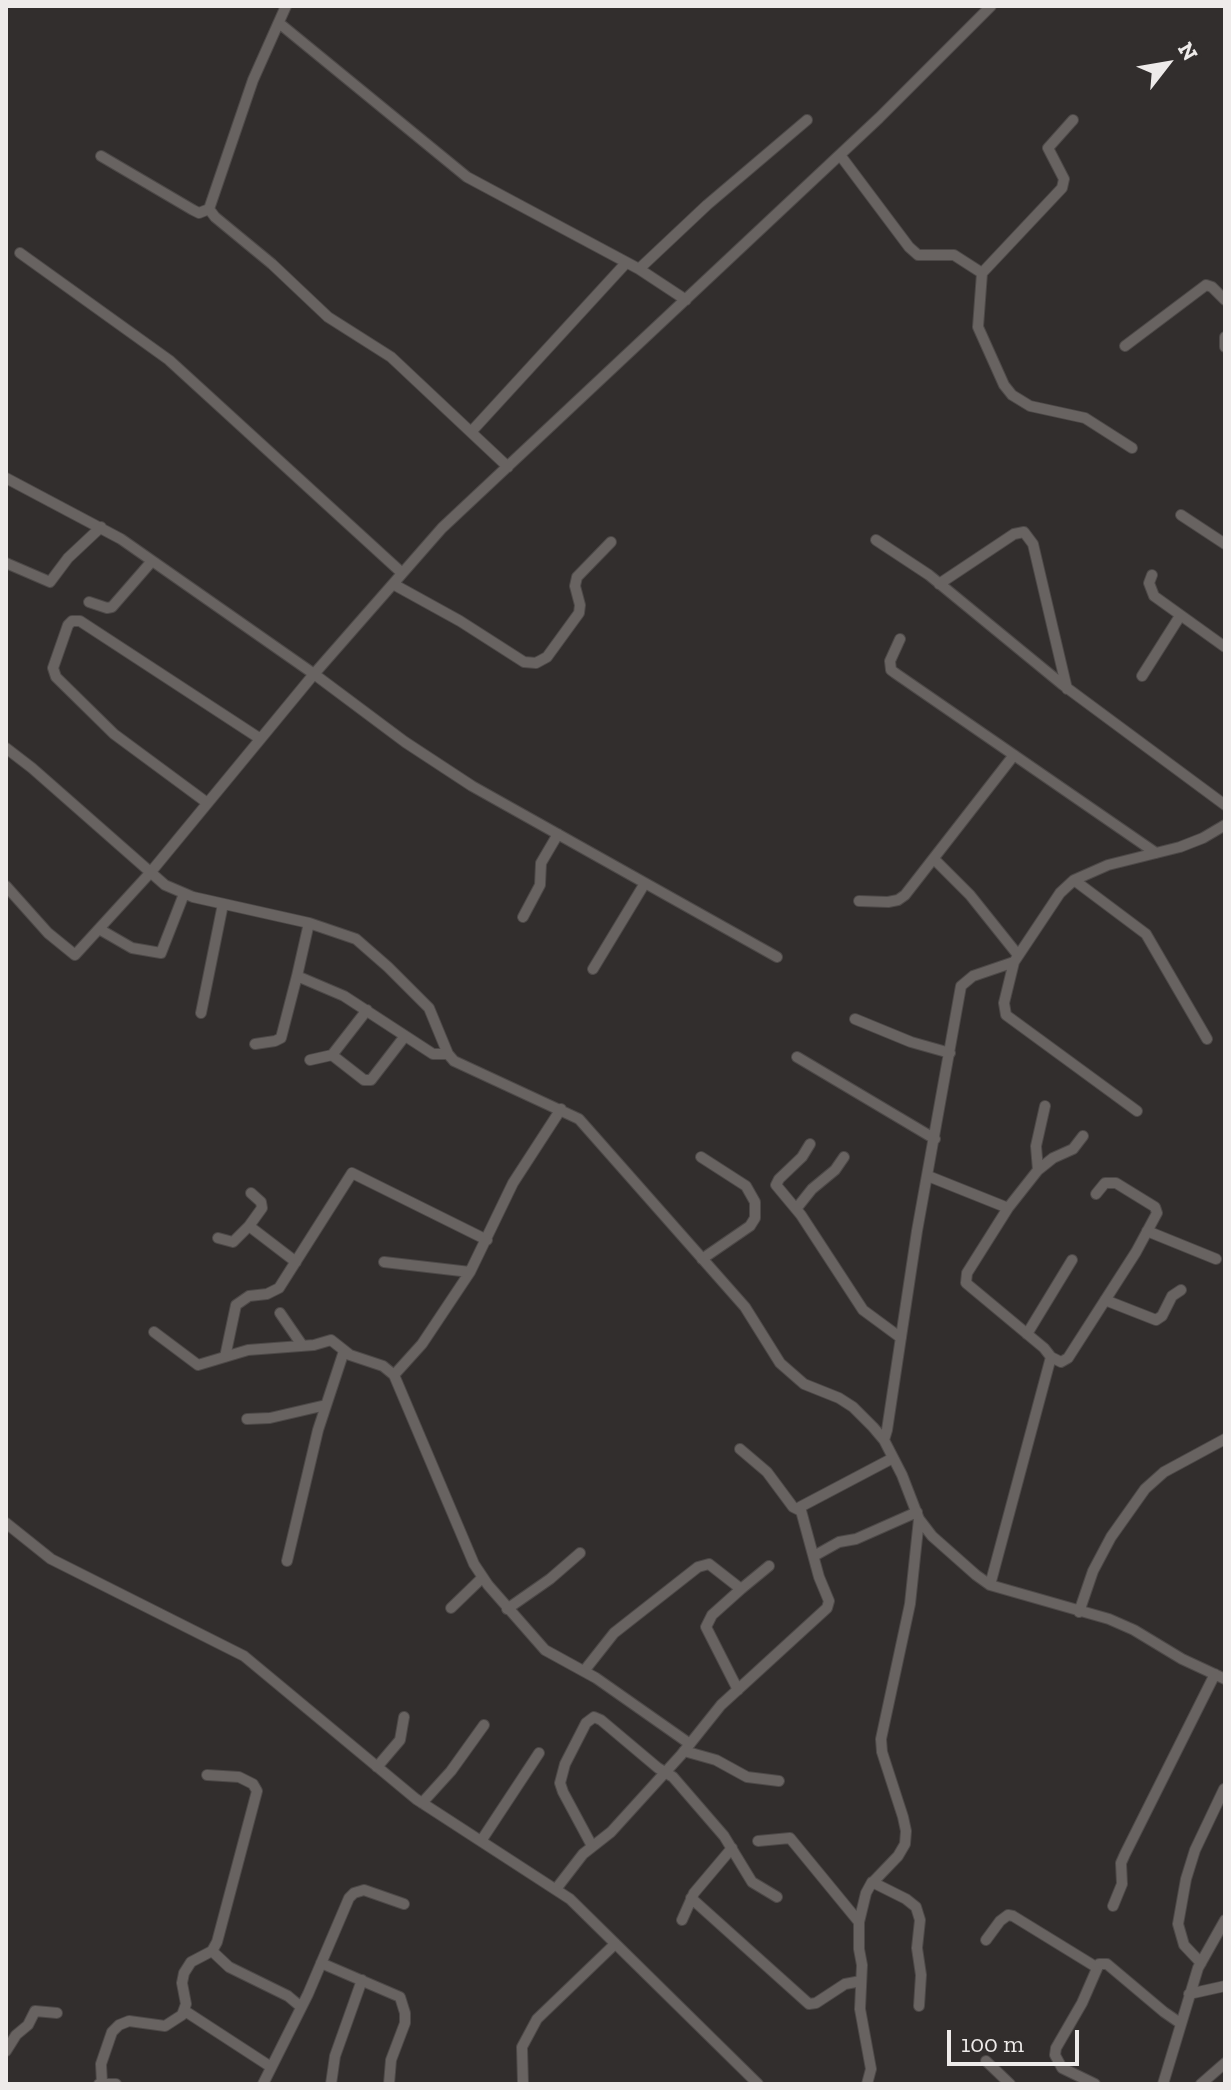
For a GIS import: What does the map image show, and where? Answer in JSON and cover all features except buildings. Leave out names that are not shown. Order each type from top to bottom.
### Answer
[{"type":"street","points":[[101,156],[199,213],[209,209],[253,80],[286,6]]},
{"type":"street","points":[[6,886],[48,933],[75,955],[150,873],[259,738],[442,528],[840,155],[991,6]]},
{"type":"street","points":[[279,23],[467,177],[639,269],[686,300]]},
{"type":"street","points":[[639,269],[707,205],[807,120]]},
{"type":"street","points":[[1073,120],[1048,148],[1064,183],[982,273],[978,327],[1004,385],[1012,395],[1030,406],[1085,418],[1132,448]]},
{"type":"street","points":[[840,155],[918,255],[954,255],[982,273]]},
{"type":"street","points":[[209,209],[328,317],[391,357],[508,467]]},
{"type":"street","points":[[20,253],[169,360],[402,573]]},
{"type":"street","points":[[471,432],[626,263]]},
{"type":"street","points":[[1125,346],[1206,285],[1225,300]]},
{"type":"street","points":[[1225,337],[1225,347]]},
{"type":"street","points":[[6,478],[101,527],[472,786],[777,957]]},
{"type":"street","points":[[1181,515],[1225,544]]},
{"type":"street","points":[[6,563],[50,582],[68,558],[101,527]]},
{"type":"street","points":[[939,584],[1014,534],[1024,532],[1033,544],[1067,689]]},
{"type":"street","points":[[876,540],[939,584],[1067,689],[1225,805]]},
{"type":"street","points":[[393,584],[524,662],[536,663],[547,657],[575,621],[580,605],[575,581],[611,542]]},
{"type":"street","points":[[89,602],[112,607],[152,561]]},
{"type":"street","points":[[1152,575],[1150,591],[1225,647]]},
{"type":"street","points":[[1142,676],[1180,616]]},
{"type":"street","points":[[206,802],[114,734],[56,677],[53,668],[68,625],[72,621],[80,621],[259,738]]},
{"type":"street","points":[[900,639],[890,661],[891,670],[1156,853]]},
{"type":"street","points":[[6,748],[165,885],[184,894],[309,923],[356,939],[429,1008],[448,1054],[454,1061],[579,1119],[745,1307],[774,1355],[791,1374],[804,1384],[853,1407],[884,1440],[918,1516],[948,1551],[990,1585],[1109,1619],[1220,1676],[1125,1854],[1121,1863],[1122,1884],[1113,1906]]},
{"type":"street","points":[[859,901],[898,900],[911,889],[1014,755]]},
{"type":"street","points":[[1137,1111],[1006,1015],[1004,1003],[1016,958],[1060,893],[1074,880],[1108,865],[1203,838],[1225,825]]},
{"type":"street","points":[[523,917],[540,885],[541,863],[558,834]]},
{"type":"street","points":[[934,859],[970,895],[1016,958]]},
{"type":"street","points":[[1074,880],[1146,934],[1207,1039]]},
{"type":"street","points":[[593,969],[645,883]]},
{"type":"street","points":[[99,929],[132,948],[161,953],[184,894]]},
{"type":"street","points":[[201,1013],[223,904]]},
{"type":"street","points":[[255,1044],[281,1038],[309,923]]},
{"type":"street","points":[[884,1440],[961,986],[973,976],[1016,958]]},
{"type":"street","points":[[297,976],[367,1010],[433,1054],[448,1054]]},
{"type":"street","points":[[310,1060],[332,1055],[367,1010]]},
{"type":"street","points":[[855,1019],[911,1042],[950,1053]]},
{"type":"street","points":[[332,1055],[364,1080],[371,1080],[405,1036]]},
{"type":"street","points":[[797,1057],[935,1139]]},
{"type":"street","points":[[1038,1170],[1035,1155],[1045,1106]]},
{"type":"street","points":[[394,1375],[422,1344],[470,1272],[513,1183],[561,1109]]},
{"type":"street","points":[[1083,1136],[1073,1149],[1053,1158],[1038,1170],[1008,1208],[967,1273],[966,1283],[968,1288],[1061,1362],[1066,1361],[1157,1213],[1155,1207],[1110,1181],[1096,1194]]},
{"type":"street","points":[[810,1144],[802,1157],[777,1181],[778,1188],[796,1209],[863,1310],[901,1338]]},
{"type":"street","points":[[701,1157],[746,1186],[755,1202],[755,1218],[750,1226],[702,1259]]},
{"type":"street","points":[[796,1209],[844,1157]]},
{"type":"street","points":[[225,1357],[236,1305],[249,1296],[274,1292],[352,1173],[487,1240]]},
{"type":"street","points":[[928,1176],[1008,1208]]},
{"type":"street","points":[[218,1238],[233,1242],[249,1226],[262,1208],[261,1202],[251,1193]]},
{"type":"street","points":[[249,1226],[296,1262]]},
{"type":"street","points":[[1147,1231],[1216,1259]]},
{"type":"street","points":[[1027,1334],[1072,1260]]},
{"type":"street","points":[[384,1262],[470,1272]]},
{"type":"street","points":[[1105,1300],[1156,1320],[1162,1316],[1172,1296],[1181,1290]]},
{"type":"street","points":[[280,1313],[302,1345]]},
{"type":"street","points":[[154,1332],[198,1365],[248,1350],[331,1340],[344,1351],[383,1366],[394,1375],[482,1578],[545,1650],[584,1671],[687,1748],[747,1777],[779,1781]]},
{"type":"street","points":[[287,1561],[326,1405],[344,1351]]},
{"type":"street","points":[[990,1585],[1051,1357]]},
{"type":"street","points":[[247,1419],[277,1417],[326,1405]]},
{"type":"street","points":[[1079,1612],[1093,1571],[1111,1537],[1145,1489],[1164,1472],[1225,1439]]},
{"type":"street","points":[[556,1889],[583,1854],[611,1832],[666,1772],[721,1705],[827,1608],[829,1601],[799,1510],[793,1507],[767,1472],[740,1449]]},
{"type":"street","points":[[799,1510],[802,1505],[893,1458]]},
{"type":"street","points":[[814,1556],[839,1542],[918,1516]]},
{"type":"street","points":[[867,2084],[871,2069],[860,2009],[859,1922],[871,1883],[898,1856],[905,1844],[906,1831],[882,1752],[881,1739],[910,1604],[918,1516]]},
{"type":"street","points":[[6,1523],[51,1559],[244,1656],[422,1803],[570,1899],[758,2084]]},
{"type":"street","points":[[507,1609],[580,1553]]},
{"type":"street","points":[[584,1671],[614,1633],[702,1565],[714,1566],[741,1589]]},
{"type":"street","points":[[738,1690],[706,1627],[712,1615],[769,1566]]},
{"type":"street","points":[[451,1608],[482,1578]]},
{"type":"street","points":[[377,1767],[400,1740],[404,1717]]},
{"type":"street","points":[[592,1846],[560,1783],[565,1764],[594,1717],[666,1772],[732,1848],[752,1882],[777,1897]]},
{"type":"street","points":[[422,1803],[451,1771],[484,1725]]},
{"type":"street","points":[[481,1841],[539,1753]]},
{"type":"street","points":[[185,2011],[184,1973],[194,1959],[212,1951],[217,1942],[257,1791],[253,1784],[239,1777],[207,1775]]},
{"type":"street","points":[[1201,1963],[1184,1945],[1178,1924],[1195,1850],[1224,1789]]},
{"type":"street","points":[[758,1841],[790,1838],[859,1922]]},
{"type":"street","points":[[682,1920],[691,1898],[732,1848]]},
{"type":"street","points":[[874,1881],[912,1903],[918,1913],[919,2006]]},
{"type":"street","points":[[263,2084],[349,1898],[364,1890],[404,1904]]},
{"type":"street","points":[[691,1898],[809,2004],[816,2003],[845,1984],[861,1981]]},
{"type":"street","points":[[986,1940],[1000,1921],[1008,1915],[1013,1916],[1096,1967]]},
{"type":"street","points":[[1163,2084],[1189,1994],[1201,1963],[1225,1920]]},
{"type":"street","points":[[523,2084],[522,2047],[527,2033],[548,2006],[615,1944]]},
{"type":"street","points":[[212,1951],[229,1967],[288,1996],[301,2007]]},
{"type":"street","points":[[321,1963],[395,1993],[404,2005],[405,2023],[391,2060],[389,2084]]},
{"type":"street","points":[[1095,2084],[1062,2068],[1055,2055],[1099,1964],[1107,1964],[1180,2023]]},
{"type":"street","points":[[331,2084],[335,2056],[362,1980]]},
{"type":"street","points":[[1189,1994],[1225,1986]]},
{"type":"street","points":[[6,2051],[16,2035],[28,2025],[35,2011],[57,2013]]},
{"type":"street","points":[[185,2011],[271,2067]]},
{"type":"street","points":[[116,2084],[101,2084],[101,2064],[106,2042],[119,2025],[129,2021],[165,2026],[185,2011]]},
{"type":"street","points":[[986,2061],[1010,2084]]},
{"type":"street","points":[[1201,2084],[1225,2063]]}]
